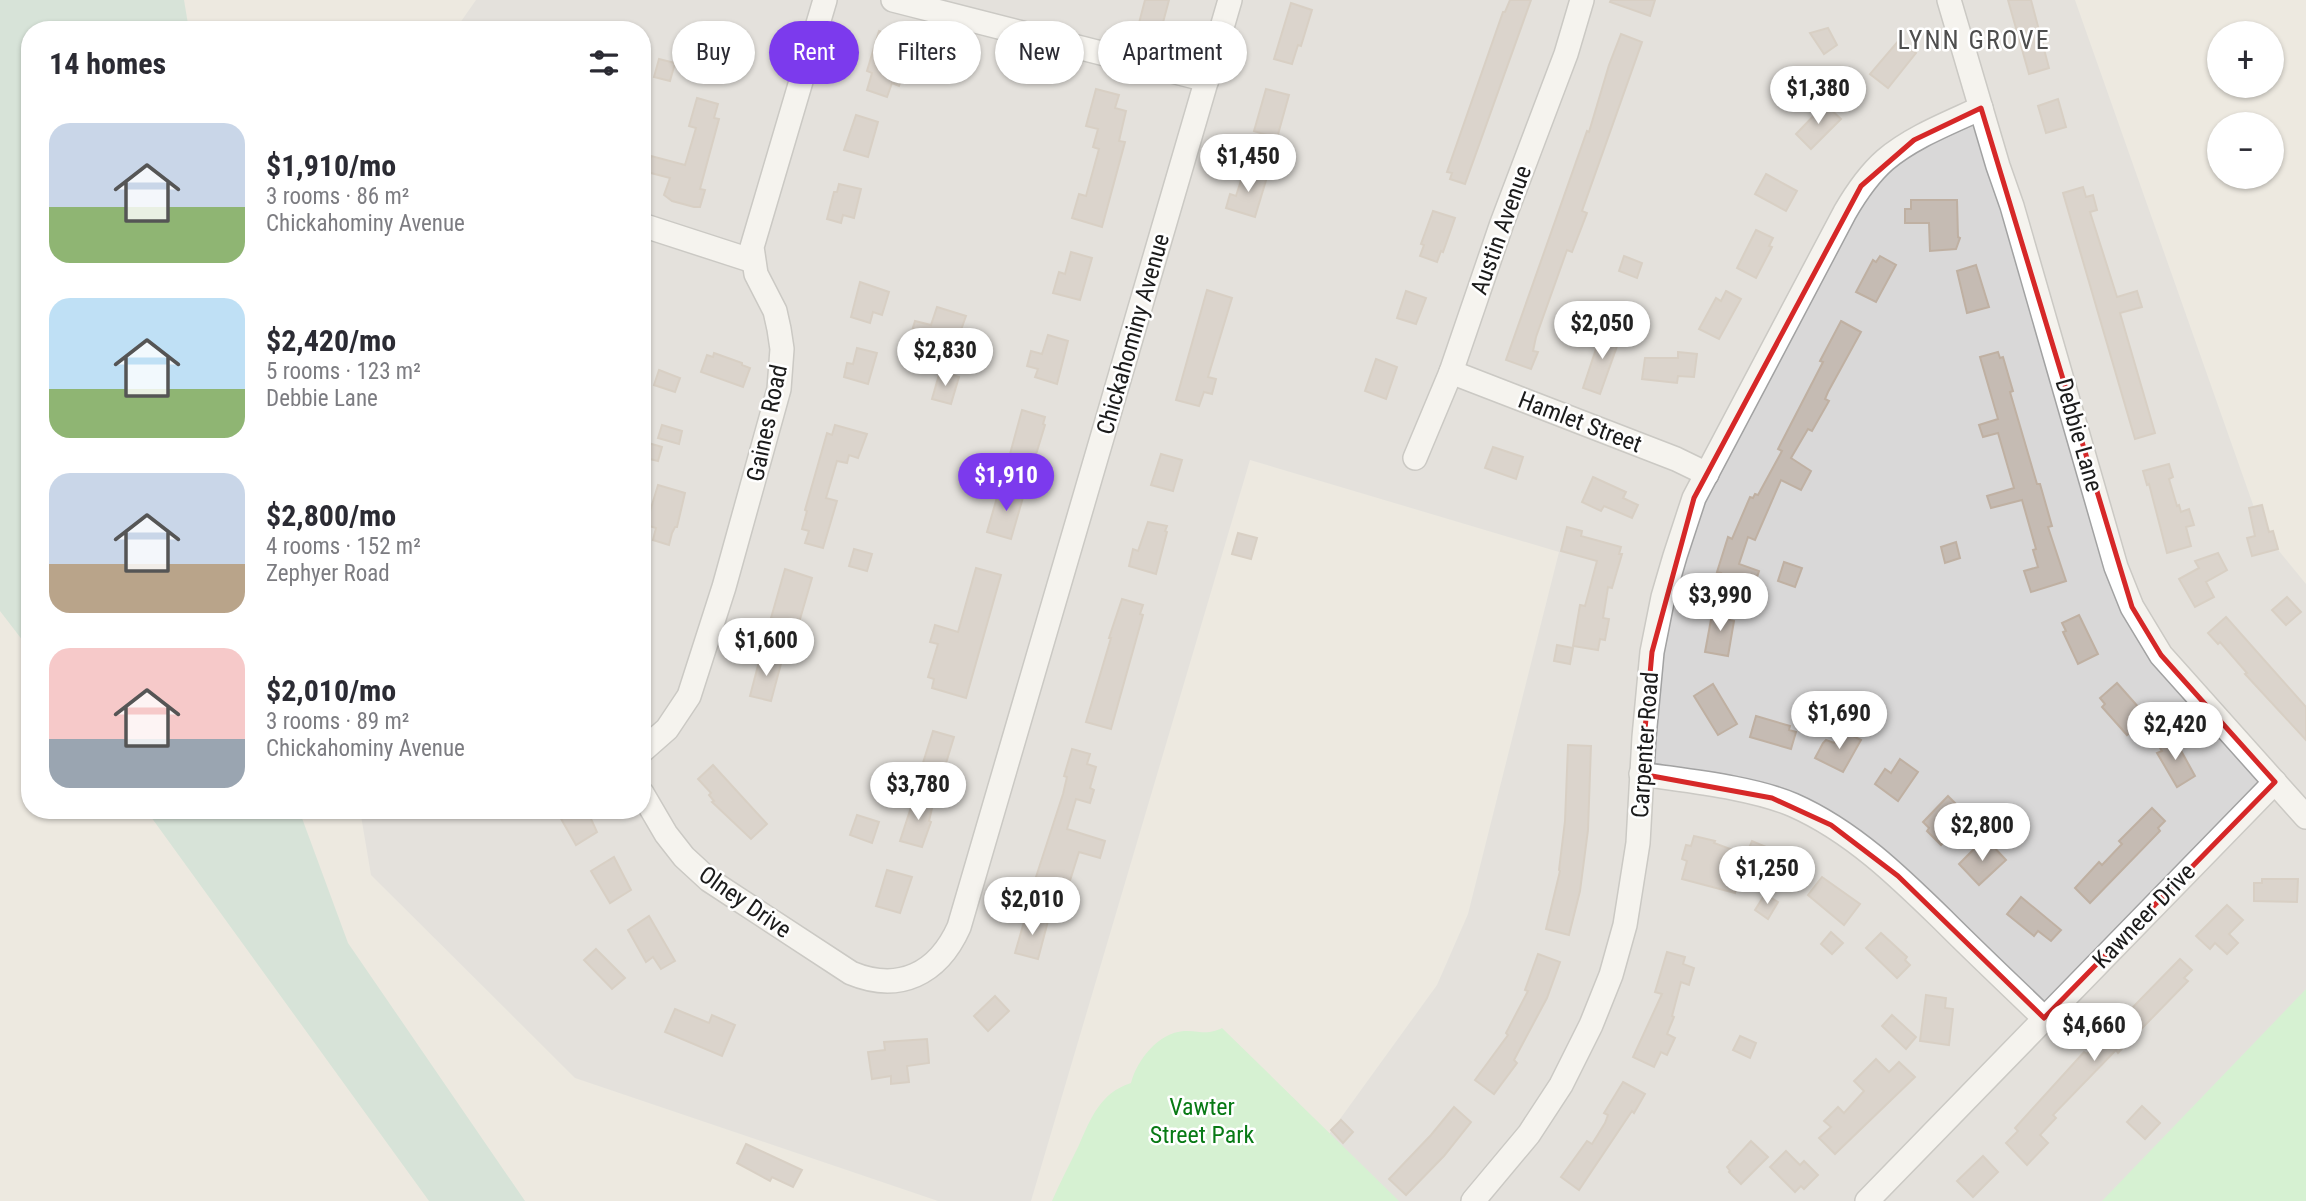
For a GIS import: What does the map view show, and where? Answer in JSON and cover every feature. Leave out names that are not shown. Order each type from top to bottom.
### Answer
[{"type":"street","points":[[651,228],[753,261],[752,247],[825,0]]},
{"type":"street","points":[[893,0],[1098,52]]},
{"type":"street","name":"Chickahominy Avenue","points":[[1224,21],[1230,0]]},
{"type":"street","name":"Austin Avenue","points":[[1415,458],[1451,372],[1502,223],[1566,54],[1582,0]]},
{"type":"street","name":"Debbie Lane","points":[[1950,0],[2116,567],[2132,607],[2161,655],[2306,817]]},
{"type":"street","name":"Chickahominy Avenue","points":[[876,980],[897,981],[910,978],[928,968],[942,956],[959,927],[1206,84]]},
{"type":"street","name":"Carpenter Road","points":[[1473,1201],[1529,1134],[1561,1085],[1591,1025],[1611,975],[1631,896],[1638,843],[1652,652],[1663,597],[1694,498],[1861,186],[1885,160],[1914,140],[1981,108]]},
{"type":"street","name":"Gaines Road","points":[[651,743],[667,729],[679,713],[692,688],[735,549],[779,389],[782,349],[779,329],[775,311],[756,274],[753,261]]},
{"type":"street","name":"Hamlet Street","points":[[1451,372],[1676,458],[1707,474]]},
{"type":"street","points":[[1641,774],[1708,784],[1772,798],[1831,825],[1864,847],[1898,876],[2044,1018]]},
{"type":"street","name":"Kawneer Drive","points":[[1867,1201],[2275,782]]},
{"type":"street","name":"Olney Drive","points":[[651,808],[684,857],[709,880],[835,963],[859,976],[876,980]]},
{"type":"highlighted area","points":[[1981,108],[2132,607],[2161,655],[2275,782],[2044,1018],[1898,876],[1831,825],[1772,798],[1641,774],[1652,652],[1694,498],[1861,186],[1914,140]]},
{"type":"shaded area","points":[[476,0],[2075,0],[2262,530],[2306,584],[2306,990],[2106,1201],[1376,1201],[1319,1148],[1437,985],[1468,914],[1559,552],[1250,460],[1031,1201],[938,1201],[575,1078],[371,875],[362,819],[651,819],[651,21],[461,21]]},
{"type":"green space","points":[[0,0],[184,0],[188,21],[21,21],[21,638],[0,611]]},
{"type":"green space","points":[[153,819],[302,819],[348,943],[525,1201],[429,1201]]},
{"type":"green space","points":[[2306,989],[2306,1201],[2102,1201]]},
{"type":"green space","name":"Vawter Street Park","points":[[1222,1028],[1399,1201],[1052,1201],[1098,1108],[1111,1093],[1131,1083],[1138,1065],[1150,1049],[1157,1042],[1175,1033],[1207,1032]]},
{"type":"building","points":[[1145,0],[1169,0],[1163,21],[1140,21]]},
{"type":"building","points":[[1510,0],[1531,0],[1465,184],[1450,179],[1452,173],[1447,172],[1503,12]]},
{"type":"building","points":[[1655,0],[1650,16],[1610,2]]},
{"type":"building","points":[[2008,0],[2031,0],[2049,68],[2029,74]]},
{"type":"building","points":[[1291,3],[1312,10],[1301,46],[1298,45],[1292,64],[1274,59]]},
{"type":"building","points":[[1828,28],[1837,45],[1824,54],[1810,33]]},
{"type":"building","points":[[1621,34],[1642,42],[1582,211],[1587,213],[1572,252],[1567,250],[1536,337],[1533,351],[1538,352],[1531,369],[1506,360],[1587,131],[1589,132]]},
{"type":"building","points":[[1899,40],[1916,53],[1888,88],[1870,74]]},
{"type":"building","points":[[873,51],[873,84],[892,84],[887,97],[867,90],[872,73],[867,71]]},
{"type":"building","points":[[659,59],[672,62],[670,81],[654,77]]},
{"type":"building","points":[[1096,89],[1119,95],[1115,108],[1126,111],[1119,141],[1125,142],[1102,227],[1072,218],[1079,194],[1086,196],[1099,149],[1093,147],[1098,129],[1086,126]]},
{"type":"building","points":[[1266,89],[1289,95],[1277,138],[1254,131]]},
{"type":"building","points":[[697,98],[718,104],[714,118],[719,119],[700,189],[705,190],[700,207],[672,201],[664,195],[670,178],[651,173],[651,156],[685,165],[696,128],[689,126]]},
{"type":"building","points":[[2058,99],[2066,127],[2046,133],[2038,106]]},
{"type":"building","points":[[1825,104],[1841,119],[1811,149],[1796,134]]},
{"type":"building","points":[[856,115],[878,122],[868,157],[844,150]]},
{"type":"building","points":[[1244,171],[1267,177],[1255,217],[1226,208],[1230,194],[1236,196]]},
{"type":"building","points":[[1766,174],[1797,191],[1786,211],[1755,194]]},
{"type":"building","points":[[839,184],[861,189],[854,218],[843,215],[841,223],[827,219],[834,192],[837,192]]},
{"type":"building","points":[[2083,187],[2086,197],[2093,195],[2097,210],[2090,212],[2117,297],[2137,291],[2142,307],[2120,313],[2155,433],[2135,439],[2063,193]]},
{"type":"building","points":[[1911,200],[1957,200],[1960,238],[1956,249],[1930,251],[1929,223],[1905,223],[1905,209],[1911,209]]},
{"type":"building","points":[[1433,211],[1455,218],[1437,262],[1420,256],[1424,245],[1421,244]]},
{"type":"building","points":[[1756,230],[1773,238],[1769,246],[1772,247],[1756,278],[1737,268]]},
{"type":"building","points":[[1071,252],[1092,258],[1080,300],[1053,293],[1059,272],[1065,274]]},
{"type":"building","points":[[1624,256],[1642,263],[1637,278],[1619,271]]},
{"type":"building","points":[[1880,256],[1896,265],[1876,302],[1856,292],[1873,260],[1876,262]]},
{"type":"building","points":[[1976,265],[1989,307],[1967,313],[1957,271]]},
{"type":"building","points":[[860,282],[889,292],[882,315],[873,312],[870,323],[851,317]]},
{"type":"building","points":[[1207,290],[1232,298],[1208,377],[1216,379],[1212,394],[1204,392],[1199,406],[1176,400]]},
{"type":"building","points":[[1406,291],[1426,298],[1416,324],[1397,318]]},
{"type":"building","points":[[1726,291],[1741,299],[1719,339],[1699,329],[1716,298],[1721,301]]},
{"type":"building","points":[[937,307],[966,316],[957,341],[935,334],[933,341],[911,334],[915,321],[931,325]]},
{"type":"building","points":[[1841,321],[1861,332],[1828,392],[1825,399],[1829,401],[1812,431],[1808,429],[1791,458],[1811,471],[1801,490],[1781,480],[1755,540],[1748,537],[1739,564],[1759,571],[1752,592],[1719,581],[1721,573],[1717,572],[1728,537],[1732,539],[1750,497],[1758,495],[1782,451],[1778,449]]},
{"type":"building","points":[[1603,328],[1621,335],[1600,394],[1583,388]]},
{"type":"building","points":[[1048,335],[1068,341],[1057,384],[1035,377],[1038,369],[1027,366],[1031,351],[1042,354]]},
{"type":"building","points":[[857,348],[877,353],[868,384],[844,377],[847,363],[853,364]]},
{"type":"building","points":[[1678,352],[1697,354],[1694,377],[1678,376],[1677,383],[1642,379],[1645,358],[1678,358]]},
{"type":"building","points":[[1998,352],[2000,358],[2003,357],[2013,391],[2010,392],[2037,484],[2040,484],[2052,526],[2048,527],[2066,581],[2031,592],[2024,571],[2038,567],[2033,550],[2036,549],[2022,500],[1991,508],[1987,496],[2014,488],[1998,433],[1983,437],[1979,425],[1998,419],[1980,357]]},
{"type":"building","points":[[714,353],[750,368],[743,387],[701,372],[707,355],[713,357]]},
{"type":"building","points":[[1376,359],[1397,367],[1386,399],[1365,391]]},
{"type":"building","points":[[659,370],[680,378],[675,392],[654,385]]},
{"type":"building","points":[[940,371],[959,377],[951,404],[932,399]]},
{"type":"building","points":[[1022,410],[1045,417],[1034,461],[1010,454]]},
{"type":"building","points":[[662,425],[682,431],[679,444],[658,438]]},
{"type":"building","points":[[835,425],[867,434],[858,458],[849,455],[847,463],[837,461],[826,498],[837,501],[823,548],[805,543],[809,531],[802,529],[827,433],[832,435]]},
{"type":"building","points":[[651,444],[662,447],[658,461],[651,459]]},
{"type":"building","points":[[1493,447],[1523,457],[1516,479],[1485,468]]},
{"type":"building","points":[[1161,454],[1182,460],[1173,491],[1151,485]]},
{"type":"building","points":[[2169,464],[2173,477],[2169,479],[2177,506],[2179,505],[2181,512],[2189,509],[2194,525],[2186,527],[2191,546],[2167,553],[2149,484],[2147,485],[2143,471]]},
{"type":"building","points":[[1593,477],[1626,492],[1623,498],[1638,505],[1632,518],[1604,506],[1601,511],[1582,502]]},
{"type":"building","points":[[658,485],[685,493],[677,527],[672,533],[669,545],[653,540],[656,528],[651,526],[651,508]]},
{"type":"building","points":[[1000,487],[1024,494],[1011,539],[987,532]]},
{"type":"building","points":[[2262,505],[2269,532],[2273,531],[2278,549],[2252,556],[2247,538],[2255,536],[2249,508]]},
{"type":"building","points":[[1148,522],[1167,526],[1156,574],[1129,566],[1133,549],[1138,551]]},
{"type":"building","points":[[1567,527],[1582,531],[1581,536],[1621,547],[1619,554],[1622,554],[1612,588],[1608,587],[1603,618],[1609,619],[1605,640],[1600,639],[1598,650],[1573,646],[1580,605],[1585,606],[1597,561],[1561,551]]},
{"type":"building","points":[[1238,533],[1257,538],[1251,559],[1232,554]]},
{"type":"building","points":[[1956,542],[1960,558],[1945,563],[1941,547]]},
{"type":"building","points":[[854,549],[872,554],[867,571],[849,566]]},
{"type":"building","points":[[2218,553],[2227,570],[2206,582],[2214,597],[2195,607],[2179,579],[2199,568],[2195,561]]},
{"type":"building","points":[[1784,562],[1802,568],[1795,587],[1778,581]]},
{"type":"building","points":[[976,568],[1001,575],[966,698],[932,688],[934,679],[928,677],[938,644],[930,642],[935,625],[958,632]]},
{"type":"building","points":[[785,569],[812,578],[798,626],[771,618]]},
{"type":"building","points":[[2287,597],[2301,612],[2286,625],[2272,610]]},
{"type":"building","points":[[1122,599],[1143,605],[1140,614],[1143,615],[1111,729],[1086,722]]},
{"type":"building","points":[[1713,609],[1732,612],[1730,620],[1734,621],[1728,656],[1705,652]]},
{"type":"building","points":[[2079,615],[2098,654],[2078,664],[2063,632],[2066,631],[2062,623]]},
{"type":"building","points":[[2226,617],[2306,707],[2306,740],[2245,674],[2247,673],[2220,642],[2218,644],[2208,633]]},
{"type":"building","points":[[1557,645],[1573,648],[1570,664],[1554,661]]},
{"type":"building","points":[[761,654],[782,660],[771,701],[750,696]]},
{"type":"building","points":[[2117,683],[2148,718],[2127,735],[2102,707],[2105,704],[2100,698]]},
{"type":"building","points":[[1713,684],[1737,724],[1718,735],[1694,696]]},
{"type":"building","points":[[1756,716],[1790,726],[1789,730],[1796,732],[1791,749],[1750,737]]},
{"type":"building","points":[[1841,730],[1861,740],[1843,772],[1815,758],[1823,743],[1826,740],[1834,743]]},
{"type":"building","points":[[933,731],[954,737],[943,773],[922,766]]},
{"type":"building","points":[[2173,736],[2195,776],[2177,787],[2157,753],[2162,751],[2158,745]]},
{"type":"building","points":[[1568,745],[1591,746],[1588,830],[1580,891],[1569,935],[1546,929],[1560,871]]},
{"type":"building","points":[[1072,749],[1090,754],[1087,764],[1096,767],[1090,788],[1094,790],[1090,803],[1076,799],[1067,829],[1105,841],[1100,858],[1079,852],[1067,890],[1035,880],[1063,794],[1067,777],[1064,776]]},
{"type":"building","points":[[1900,759],[1918,772],[1898,801],[1875,784],[1885,769],[1891,773]]},
{"type":"building","points":[[713,765],[767,824],[751,839],[712,802],[714,801],[709,795],[711,793],[698,779]]},
{"type":"building","points":[[915,795],[934,800],[929,821],[931,822],[922,847],[900,841]]},
{"type":"building","points":[[1948,796],[1964,812],[1950,827],[1954,831],[1941,845],[1927,831],[1929,828],[1923,822]]},
{"type":"building","points":[[2152,808],[2165,821],[2158,828],[2160,831],[2090,903],[2075,888],[2099,862],[2102,865],[2122,844],[2119,841]]},
{"type":"building","points":[[857,815],[879,822],[872,843],[850,835]]},
{"type":"building","points":[[561,819],[591,819],[597,832],[576,845]]},
{"type":"building","points":[[1694,836],[1715,841],[1714,843],[1746,855],[1752,841],[1792,858],[1784,876],[1777,873],[1776,876],[1744,862],[1735,893],[1682,879],[1687,861],[1682,859],[1686,845],[1691,846]]},
{"type":"building","points":[[1990,843],[2006,860],[1979,885],[1959,864],[1975,848],[1980,853]]},
{"type":"building","points":[[614,857],[631,890],[610,903],[591,871]]},
{"type":"building","points":[[887,870],[912,877],[900,913],[876,906]]},
{"type":"building","points":[[1822,877],[1860,904],[1844,925],[1808,895]]},
{"type":"building","points":[[2262,879],[2298,879],[2297,902],[2254,901],[2254,883],[2262,883]]},
{"type":"building","points":[[1765,894],[1778,902],[1768,919],[1755,910]]},
{"type":"building","points":[[2021,897],[2061,930],[2051,941],[2038,931],[2034,936],[2007,914]]},
{"type":"building","points":[[2227,905],[2243,920],[2229,934],[2238,943],[2227,954],[2215,943],[2210,949],[2196,936]]},
{"type":"building","points":[[1026,915],[1048,921],[1038,959],[1015,953]]},
{"type":"building","points":[[649,916],[675,961],[661,969],[653,957],[646,962],[628,930]]},
{"type":"building","points":[[1831,932],[1843,943],[1832,954],[1821,944]]},
{"type":"building","points":[[1881,933],[1907,957],[1905,960],[1910,965],[1897,978],[1866,948]]},
{"type":"building","points":[[596,949],[625,978],[612,989],[584,960]]},
{"type":"building","points":[[1667,952],[1685,957],[1683,964],[1694,968],[1689,985],[1681,982],[1672,1016],[1674,1017],[1667,1034],[1675,1038],[1667,1055],[1661,1052],[1654,1067],[1633,1057],[1662,994],[1655,992]]},
{"type":"building","points":[[1538,954],[1560,962],[1547,998],[1514,1060],[1517,1063],[1494,1094],[1475,1080],[1508,1035],[1506,1033],[1528,991],[1525,990]]},
{"type":"building","points":[[2180,959],[2192,970],[2184,978],[2188,981],[2053,1115],[2056,1118],[2040,1135],[2048,1143],[2027,1165],[2006,1143],[2018,1131],[2015,1128],[2084,1052],[2087,1054]]},
{"type":"building","points":[[1926,995],[1946,998],[1945,1008],[1953,1009],[1949,1045],[1920,1041]]},
{"type":"building","points":[[995,996],[1009,1011],[988,1031],[974,1016]]},
{"type":"building","points":[[675,1009],[709,1023],[712,1015],[735,1025],[722,1056],[665,1032]]},
{"type":"building","points":[[1892,1015],[1916,1037],[1906,1049],[1882,1026]]},
{"type":"building","points":[[1740,1036],[1756,1043],[1750,1058],[1733,1050]]},
{"type":"building","points":[[927,1039],[929,1063],[907,1066],[909,1082],[891,1084],[891,1076],[872,1079],[868,1052],[885,1050],[884,1042]]},
{"type":"building","points":[[1876,1059],[1889,1072],[1899,1062],[1915,1077],[1835,1154],[1819,1138],[1831,1127],[1824,1121],[1838,1107],[1844,1113],[1864,1091],[1854,1081]]},
{"type":"building","points":[[1623,1082],[1645,1094],[1579,1190],[1561,1177],[1587,1141],[1592,1144],[1605,1123],[1608,1115],[1604,1113]]},
{"type":"building","points":[[2142,1106],[2160,1123],[2145,1139],[2127,1122]]},
{"type":"building","points":[[1454,1107],[1471,1122],[1444,1156],[1406,1195],[1389,1179]]},
{"type":"building","points":[[1341,1120],[1353,1132],[1343,1143],[1331,1130]]},
{"type":"building","points":[[1751,1141],[1768,1157],[1741,1184],[1727,1167]]},
{"type":"building","points":[[746,1144],[802,1170],[793,1187],[772,1177],[770,1181],[737,1163]]},
{"type":"building","points":[[1786,1151],[1800,1165],[1804,1161],[1818,1175],[1804,1189],[1801,1186],[1795,1192],[1770,1167]]},
{"type":"building","points":[[1983,1156],[1998,1172],[1973,1197],[1957,1181]]},
{"type":"district","name":"LYNN GROVE","points":[[1974,40]]}]
